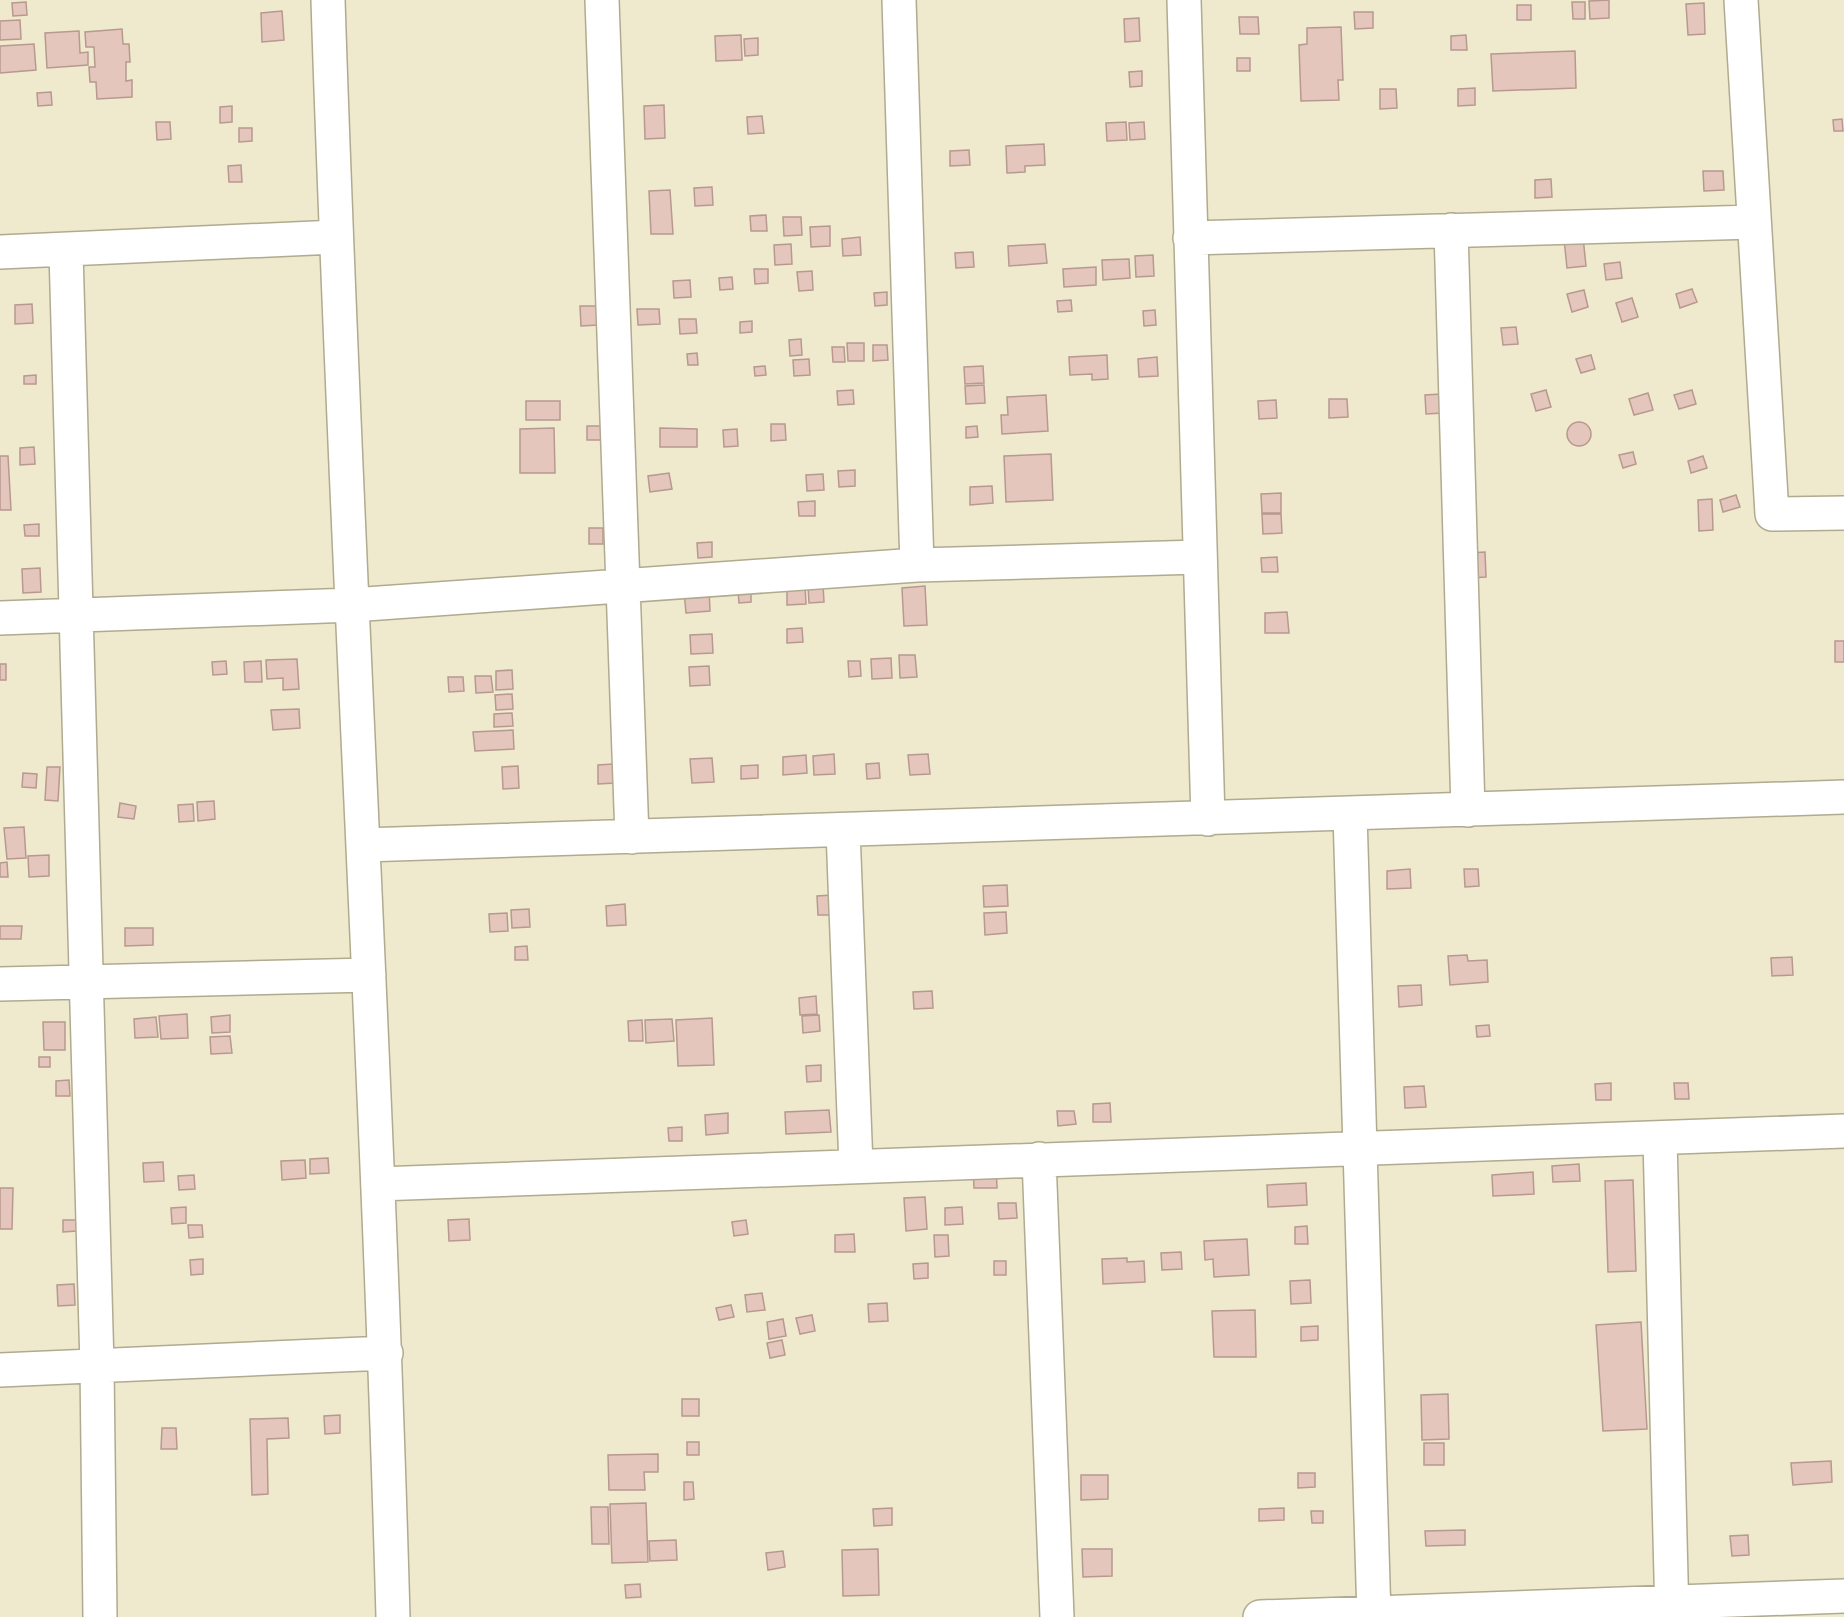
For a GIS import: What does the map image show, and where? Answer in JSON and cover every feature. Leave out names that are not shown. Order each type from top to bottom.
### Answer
[{"type":"street","points":[[328,0],[336,237],[386,1353],[393,1617]]},
{"type":"street","points":[[602,0],[625,584],[632,837]]},
{"type":"street","points":[[899,0],[917,565]]},
{"type":"street","points":[[1184,0],[1208,819]]},
{"type":"street","points":[[1741,0],[1772,514],[1844,513]]},
{"type":"street","points":[[1190,238],[1755,222]]},
{"type":"street","points":[[1451,230],[1468,810]]},
{"type":"street","points":[[0,252],[66,251],[336,237]]},
{"type":"street","points":[[66,251],[97,1366],[100,1617]]},
{"type":"street","points":[[0,618],[352,605],[917,565],[1199,557]]},
{"type":"street","points":[[363,845],[1844,797]]},
{"type":"street","points":[[1350,814],[1374,1615]]},
{"type":"street","points":[[843,831],[856,1166]]},
{"type":"street","points":[[0,984],[369,975]]},
{"type":"street","points":[[378,1185],[1844,1131]]},
{"type":"street","points":[[1660,1139],[1672,1610]]},
{"type":"street","points":[[1039,1159],[1057,1617]]},
{"type":"street","points":[[0,1370],[386,1353]]},
{"type":"street","points":[[1260,1617],[1672,1610],[1844,1596]]},
{"type":"building","points":[[1609,0],[1609,18],[1590,19],[1589,1]]},
{"type":"building","points":[[26,2],[27,15],[13,16],[12,3]]},
{"type":"building","points":[[1572,2],[1585,2],[1585,19],[1573,19]]},
{"type":"building","points":[[1704,3],[1705,34],[1688,35],[1686,4]]},
{"type":"building","points":[[1517,5],[1531,5],[1531,20],[1517,20]]},
{"type":"building","points":[[282,11],[284,40],[262,42],[261,13]]},
{"type":"building","points":[[1354,12],[1373,12],[1373,28],[1355,29]]},
{"type":"building","points":[[1239,17],[1258,17],[1259,34],[1240,34]]},
{"type":"building","points":[[1139,18],[1140,41],[1125,42],[1124,19]]},
{"type":"building","points":[[20,20],[21,39],[0,40],[0,21]]},
{"type":"building","points":[[1341,27],[1343,80],[1338,80],[1339,100],[1301,101],[1299,45],[1307,44],[1307,28]]},
{"type":"building","points":[[122,29],[123,44],[129,44],[130,62],[126,62],[126,81],[132,80],[132,97],[97,99],[96,82],[90,82],[89,67],[95,67],[94,47],[86,47],[85,32]]},
{"type":"building","points":[[79,31],[80,53],[88,52],[88,65],[47,68],[45,33]]},
{"type":"building","points":[[741,35],[742,60],[716,61],[715,36]]},
{"type":"building","points":[[1466,35],[1467,50],[1451,50],[1451,36]]},
{"type":"building","points":[[758,38],[758,55],[745,56],[744,39]]},
{"type":"building","points":[[34,44],[36,70],[0,73],[0,46]]},
{"type":"building","points":[[1575,51],[1576,88],[1493,91],[1491,54]]},
{"type":"building","points":[[1237,58],[1250,58],[1250,71],[1237,71]]},
{"type":"building","points":[[1142,71],[1142,86],[1130,87],[1129,72]]},
{"type":"building","points":[[1475,88],[1475,105],[1458,106],[1458,89]]},
{"type":"building","points":[[1380,89],[1396,89],[1397,108],[1380,109]]},
{"type":"building","points":[[51,92],[52,105],[38,106],[37,93]]},
{"type":"building","points":[[664,105],[665,138],[645,139],[644,106]]},
{"type":"building","points":[[232,106],[232,122],[220,123],[220,107]]},
{"type":"building","points":[[762,116],[764,133],[748,134],[747,117]]},
{"type":"building","points":[[1842,119],[1843,131],[1834,131],[1833,120]]},
{"type":"building","points":[[156,122],[170,122],[171,139],[157,140]]},
{"type":"building","points":[[1126,122],[1127,140],[1107,141],[1106,123]]},
{"type":"building","points":[[1144,122],[1145,139],[1130,140],[1129,123]]},
{"type":"building","points":[[239,128],[252,128],[252,141],[239,142]]},
{"type":"building","points":[[1044,144],[1045,165],[1025,166],[1025,172],[1007,173],[1006,146]]},
{"type":"building","points":[[969,150],[970,165],[950,166],[950,151]]},
{"type":"building","points":[[241,165],[242,182],[229,182],[228,166]]},
{"type":"building","points":[[1703,171],[1723,171],[1724,190],[1704,191]]},
{"type":"building","points":[[1551,179],[1552,197],[1535,198],[1535,180]]},
{"type":"building","points":[[712,187],[713,205],[695,206],[694,188]]},
{"type":"building","points":[[670,190],[673,234],[651,234],[649,191]]},
{"type":"building","points":[[766,215],[767,231],[751,231],[750,216]]},
{"type":"building","points":[[783,217],[801,217],[802,235],[784,236]]},
{"type":"building","points":[[830,226],[830,246],[811,247],[810,227]]},
{"type":"building","points":[[860,237],[861,255],[843,256],[842,239]]},
{"type":"building","points":[[1583,237],[1586,266],[1567,268],[1564,239]]},
{"type":"building","points":[[791,244],[792,264],[775,265],[774,245]]},
{"type":"building","points":[[1045,244],[1047,263],[1009,266],[1008,246]]},
{"type":"building","points":[[973,252],[974,267],[956,268],[955,253]]},
{"type":"building","points":[[1153,255],[1154,276],[1136,277],[1135,256]]},
{"type":"building","points":[[1129,259],[1130,278],[1103,280],[1102,260]]},
{"type":"building","points":[[1620,262],[1622,278],[1606,280],[1604,264]]},
{"type":"building","points":[[1096,267],[1096,285],[1064,287],[1063,269]]},
{"type":"building","points":[[754,269],[768,269],[768,283],[755,284]]},
{"type":"building","points":[[812,271],[813,290],[799,291],[797,272]]},
{"type":"building","points":[[732,277],[733,289],[720,290],[719,278]]},
{"type":"building","points":[[690,280],[691,297],[674,298],[673,281]]},
{"type":"building","points":[[1692,289],[1697,302],[1680,308],[1676,294]]},
{"type":"building","points":[[1584,290],[1588,307],[1572,312],[1567,294]]},
{"type":"building","points":[[887,292],[887,305],[875,306],[874,293]]},
{"type":"building","points":[[1632,298],[1638,317],[1622,322],[1616,303]]},
{"type":"building","points":[[1071,300],[1072,311],[1058,312],[1057,301]]},
{"type":"building","points":[[32,304],[33,323],[15,324],[15,305]]},
{"type":"building","points":[[580,306],[598,306],[598,325],[581,326]]},
{"type":"building","points":[[637,309],[659,309],[660,324],[638,325]]},
{"type":"building","points":[[1155,310],[1156,325],[1144,326],[1143,311]]},
{"type":"building","points":[[679,319],[696,319],[697,333],[680,334]]},
{"type":"building","points":[[752,321],[752,332],[740,333],[740,322]]},
{"type":"building","points":[[1516,327],[1518,344],[1503,345],[1501,328]]},
{"type":"building","points":[[801,339],[802,355],[790,356],[789,340]]},
{"type":"building","points":[[847,343],[864,343],[864,361],[848,361]]},
{"type":"building","points":[[873,345],[887,345],[888,360],[873,361]]},
{"type":"building","points":[[832,347],[844,347],[845,362],[833,362]]},
{"type":"building","points":[[697,353],[698,365],[688,365],[687,354]]},
{"type":"building","points":[[1107,355],[1108,379],[1092,380],[1092,374],[1070,375],[1069,357]]},
{"type":"building","points":[[1591,355],[1595,369],[1581,373],[1576,359]]},
{"type":"building","points":[[1157,357],[1158,376],[1139,377],[1138,359]]},
{"type":"building","points":[[809,359],[810,375],[794,376],[793,360]]},
{"type":"building","points":[[765,366],[766,375],[755,376],[754,367]]},
{"type":"building","points":[[983,366],[984,383],[965,384],[964,367]]},
{"type":"building","points":[[36,375],[36,384],[24,384],[24,376]]},
{"type":"building","points":[[984,385],[985,403],[966,404],[965,386]]},
{"type":"building","points":[[853,390],[854,404],[838,405],[837,391]]},
{"type":"building","points":[[1546,390],[1551,407],[1536,411],[1531,394]]},
{"type":"building","points":[[1692,390],[1696,404],[1679,409],[1674,395]]},
{"type":"building","points":[[1648,393],[1653,410],[1634,415],[1629,399]]},
{"type":"building","points":[[1441,394],[1443,413],[1426,414],[1425,395]]},
{"type":"building","points":[[1046,395],[1048,431],[1002,434],[1001,415],[1008,415],[1007,397]]},
{"type":"building","points":[[1329,399],[1347,399],[1348,417],[1329,418]]},
{"type":"building","points":[[1276,400],[1277,418],[1259,419],[1258,401]]},
{"type":"building","points":[[526,401],[560,401],[560,420],[526,420]]},
{"type":"building","points":[[1579,422],[1584,423],[1590,429],[1590,439],[1584,445],[1579,446],[1574,445],[1568,439],[1567,434],[1568,429],[1574,423]]},
{"type":"building","points":[[771,424],[785,424],[786,440],[771,441]]},
{"type":"building","points":[[587,426],[601,426],[601,440],[587,440]]},
{"type":"building","points":[[977,426],[978,437],[966,438],[966,427]]},
{"type":"building","points":[[554,428],[555,473],[520,473],[520,429]]},
{"type":"building","points":[[660,428],[697,429],[697,447],[660,447]]},
{"type":"building","points":[[737,429],[738,446],[724,447],[723,430]]},
{"type":"building","points":[[34,447],[35,464],[20,465],[20,448]]},
{"type":"building","points":[[1633,452],[1636,464],[1623,468],[1619,455]]},
{"type":"building","points":[[1051,454],[1053,500],[1006,502],[1004,456]]},
{"type":"building","points":[[0,456],[8,456],[11,510],[0,510]]},
{"type":"building","points":[[1703,456],[1707,468],[1691,473],[1688,461]]},
{"type":"building","points":[[855,470],[855,486],[839,487],[838,471]]},
{"type":"building","points":[[669,473],[672,489],[650,492],[648,476]]},
{"type":"building","points":[[823,474],[824,490],[807,491],[806,475]]},
{"type":"building","points":[[992,486],[993,503],[970,505],[970,487]]},
{"type":"building","points":[[1281,493],[1281,513],[1262,513],[1261,494]]},
{"type":"building","points":[[1736,495],[1740,507],[1723,512],[1720,500]]},
{"type":"building","points":[[1712,499],[1713,530],[1699,531],[1698,500]]},
{"type":"building","points":[[815,501],[815,516],[799,516],[798,502]]},
{"type":"building","points":[[1262,514],[1281,514],[1282,533],[1263,534]]},
{"type":"building","points":[[39,524],[39,536],[25,536],[24,525]]},
{"type":"building","points":[[589,528],[603,528],[603,544],[589,544]]},
{"type":"building","points":[[712,542],[712,557],[698,558],[697,543]]},
{"type":"building","points":[[1485,552],[1486,577],[1469,578],[1469,553]]},
{"type":"building","points":[[1277,557],[1278,572],[1262,572],[1261,558]]},
{"type":"building","points":[[40,568],[41,592],[23,593],[22,569]]},
{"type":"building","points":[[823,585],[824,602],[809,603],[808,586]]},
{"type":"building","points":[[805,586],[806,604],[787,605],[787,587]]},
{"type":"building","points":[[925,586],[927,625],[904,626],[902,588]]},
{"type":"building","points":[[709,589],[710,611],[686,613],[684,591]]},
{"type":"building","points":[[751,590],[751,602],[739,603],[738,591]]},
{"type":"building","points":[[1287,612],[1289,633],[1265,633],[1265,613]]},
{"type":"building","points":[[802,628],[803,642],[787,643],[787,629]]},
{"type":"building","points":[[712,634],[713,653],[691,654],[690,635]]},
{"type":"building","points":[[1835,641],[1844,641],[1844,662],[1835,662]]},
{"type":"building","points":[[899,655],[915,655],[917,677],[900,678]]},
{"type":"building","points":[[891,658],[892,678],[872,679],[871,659]]},
{"type":"building","points":[[297,659],[299,689],[283,690],[283,678],[267,679],[266,660]]},
{"type":"building","points":[[226,661],[227,674],[213,675],[212,662]]},
{"type":"building","points":[[261,661],[262,682],[245,682],[244,662]]},
{"type":"building","points":[[848,661],[860,661],[861,676],[849,677]]},
{"type":"building","points":[[0,664],[6,664],[6,680],[0,680]]},
{"type":"building","points":[[709,666],[710,685],[690,686],[689,667]]},
{"type":"building","points":[[512,670],[513,689],[496,690],[496,671]]},
{"type":"building","points":[[475,676],[491,676],[493,692],[476,693]]},
{"type":"building","points":[[448,677],[463,677],[464,691],[449,692]]},
{"type":"building","points":[[512,694],[513,709],[496,710],[495,695]]},
{"type":"building","points":[[299,709],[300,728],[273,730],[271,710]]},
{"type":"building","points":[[512,713],[513,726],[494,727],[494,714]]},
{"type":"building","points":[[513,730],[514,749],[475,751],[473,732]]},
{"type":"building","points":[[834,754],[835,774],[814,775],[813,756]]},
{"type":"building","points":[[928,754],[930,774],[910,775],[908,755]]},
{"type":"building","points":[[806,755],[807,773],[783,775],[783,757]]},
{"type":"building","points":[[712,758],[714,782],[692,783],[690,759]]},
{"type":"building","points":[[879,763],[880,778],[867,779],[866,764]]},
{"type":"building","points":[[613,764],[615,783],[598,784],[598,765]]},
{"type":"building","points":[[758,765],[758,778],[741,779],[741,766]]},
{"type":"building","points":[[518,766],[519,788],[503,789],[502,767]]},
{"type":"building","points":[[47,767],[60,767],[58,801],[45,800]]},
{"type":"building","points":[[23,773],[37,774],[36,788],[22,787]]},
{"type":"building","points":[[214,801],[215,819],[198,821],[197,802]]},
{"type":"building","points":[[120,803],[136,806],[134,819],[118,817]]},
{"type":"building","points":[[193,804],[194,821],[179,822],[178,805]]},
{"type":"building","points":[[24,827],[26,858],[7,859],[4,828]]},
{"type":"building","points":[[49,855],[49,876],[29,877],[28,856]]},
{"type":"building","points":[[7,862],[8,877],[0,877],[0,863]]},
{"type":"building","points":[[1410,869],[1411,888],[1387,889],[1387,871]]},
{"type":"building","points":[[1464,869],[1478,869],[1479,886],[1465,887]]},
{"type":"building","points":[[1007,885],[1008,906],[984,907],[983,886]]},
{"type":"building","points":[[832,895],[833,915],[818,915],[817,896]]},
{"type":"building","points":[[625,904],[626,925],[607,926],[606,906]]},
{"type":"building","points":[[529,909],[530,927],[512,928],[511,910]]},
{"type":"building","points":[[1006,912],[1007,933],[985,935],[984,913]]},
{"type":"building","points":[[507,913],[508,931],[490,932],[489,914]]},
{"type":"building","points":[[0,926],[22,926],[21,939],[0,939]]},
{"type":"building","points":[[125,928],[153,928],[153,945],[125,946]]},
{"type":"building","points":[[527,946],[528,960],[515,960],[515,947]]},
{"type":"building","points":[[1467,955],[1468,961],[1487,960],[1488,982],[1450,985],[1448,956]]},
{"type":"building","points":[[1792,957],[1793,975],[1772,976],[1771,958]]},
{"type":"building","points":[[1421,985],[1422,1005],[1399,1007],[1398,986]]},
{"type":"building","points":[[932,991],[933,1008],[914,1009],[913,992]]},
{"type":"building","points":[[816,996],[817,1014],[800,1015],[799,998]]},
{"type":"building","points":[[187,1014],[188,1038],[161,1039],[159,1016]]},
{"type":"building","points":[[230,1015],[230,1032],[212,1033],[211,1017]]},
{"type":"building","points":[[819,1015],[820,1031],[803,1033],[802,1016]]},
{"type":"building","points":[[156,1017],[158,1037],[135,1038],[134,1019]]},
{"type":"building","points":[[712,1018],[714,1065],[678,1066],[676,1020]]},
{"type":"building","points":[[672,1019],[674,1041],[646,1043],[645,1020]]},
{"type":"building","points":[[642,1020],[643,1041],[629,1041],[628,1021]]},
{"type":"building","points":[[43,1022],[65,1022],[65,1050],[44,1050]]},
{"type":"building","points":[[1489,1025],[1490,1036],[1477,1037],[1476,1026]]},
{"type":"building","points":[[230,1036],[232,1053],[211,1054],[210,1037]]},
{"type":"building","points":[[39,1057],[50,1057],[50,1067],[39,1067]]},
{"type":"building","points":[[821,1065],[821,1081],[807,1082],[806,1066]]},
{"type":"building","points":[[69,1080],[70,1096],[56,1096],[56,1081]]},
{"type":"building","points":[[1611,1083],[1611,1100],[1596,1100],[1595,1084]]},
{"type":"building","points":[[1674,1083],[1688,1083],[1689,1099],[1675,1099]]},
{"type":"building","points":[[1424,1086],[1426,1107],[1405,1108],[1404,1087]]},
{"type":"building","points":[[1110,1103],[1111,1122],[1093,1122],[1093,1104]]},
{"type":"building","points":[[829,1110],[831,1132],[786,1134],[785,1112]]},
{"type":"building","points":[[1057,1111],[1074,1111],[1076,1124],[1058,1126]]},
{"type":"building","points":[[728,1113],[728,1133],[706,1135],[705,1115]]},
{"type":"building","points":[[682,1127],[682,1141],[669,1141],[668,1128]]},
{"type":"building","points":[[328,1158],[329,1173],[310,1174],[310,1159]]},
{"type":"building","points":[[305,1160],[306,1178],[282,1180],[281,1161]]},
{"type":"building","points":[[163,1162],[164,1181],[144,1182],[143,1163]]},
{"type":"building","points":[[1579,1164],[1580,1181],[1553,1182],[1552,1166]]},
{"type":"building","points":[[996,1165],[997,1188],[974,1188],[973,1167]]},
{"type":"building","points":[[1533,1172],[1534,1194],[1493,1196],[1492,1175]]},
{"type":"building","points":[[194,1175],[195,1189],[179,1190],[178,1176]]},
{"type":"building","points":[[1633,1180],[1636,1271],[1608,1272],[1605,1181]]},
{"type":"building","points":[[1306,1183],[1307,1205],[1268,1207],[1267,1185]]},
{"type":"building","points":[[0,1188],[13,1188],[12,1229],[0,1229]]},
{"type":"building","points":[[925,1197],[927,1229],[906,1231],[904,1198]]},
{"type":"building","points":[[998,1203],[1016,1203],[1017,1218],[999,1219]]},
{"type":"building","points":[[186,1207],[186,1223],[172,1224],[171,1208]]},
{"type":"building","points":[[962,1207],[963,1224],[945,1225],[945,1208]]},
{"type":"building","points":[[469,1219],[470,1240],[449,1241],[448,1220]]},
{"type":"building","points":[[63,1220],[77,1220],[77,1231],[63,1232]]},
{"type":"building","points":[[746,1220],[748,1234],[734,1236],[732,1222]]},
{"type":"building","points":[[188,1225],[202,1225],[203,1237],[189,1238]]},
{"type":"building","points":[[1307,1226],[1308,1244],[1295,1244],[1295,1227]]},
{"type":"building","points":[[854,1234],[855,1252],[835,1252],[835,1235]]},
{"type":"building","points":[[934,1235],[948,1235],[949,1256],[935,1257]]},
{"type":"building","points":[[1247,1239],[1249,1275],[1214,1277],[1213,1259],[1205,1260],[1204,1241]]},
{"type":"building","points":[[1181,1252],[1182,1269],[1162,1270],[1161,1253]]},
{"type":"building","points":[[1127,1258],[1127,1262],[1144,1261],[1145,1282],[1103,1284],[1102,1259]]},
{"type":"building","points":[[203,1259],[203,1274],[191,1275],[190,1260]]},
{"type":"building","points":[[994,1261],[1006,1261],[1006,1275],[994,1275]]},
{"type":"building","points":[[928,1263],[928,1278],[914,1279],[913,1264]]},
{"type":"building","points":[[1310,1280],[1311,1303],[1291,1304],[1290,1281]]},
{"type":"building","points":[[74,1284],[75,1305],[58,1306],[57,1285]]},
{"type":"building","points":[[762,1293],[765,1310],[747,1312],[745,1295]]},
{"type":"building","points":[[887,1303],[888,1321],[869,1322],[868,1304]]},
{"type":"building","points":[[731,1305],[734,1317],[719,1320],[716,1308]]},
{"type":"building","points":[[1255,1310],[1256,1357],[1214,1357],[1212,1311]]},
{"type":"building","points":[[812,1315],[815,1331],[800,1334],[796,1318]]},
{"type":"building","points":[[783,1319],[786,1336],[769,1339],[767,1322]]},
{"type":"building","points":[[1641,1322],[1647,1429],[1603,1431],[1596,1325]]},
{"type":"building","points":[[1318,1326],[1318,1340],[1301,1341],[1301,1327]]},
{"type":"building","points":[[782,1340],[785,1355],[770,1358],[767,1343]]},
{"type":"building","points":[[1448,1394],[1449,1439],[1422,1440],[1421,1395]]},
{"type":"building","points":[[682,1399],[699,1399],[699,1416],[682,1416]]},
{"type":"building","points":[[340,1415],[340,1433],[325,1434],[324,1416]]},
{"type":"building","points":[[288,1418],[289,1438],[267,1439],[268,1494],[252,1495],[250,1419]]},
{"type":"building","points":[[162,1428],[176,1428],[177,1449],[161,1449]]},
{"type":"building","points":[[687,1442],[699,1442],[699,1455],[687,1455]]},
{"type":"building","points":[[1424,1443],[1444,1443],[1444,1465],[1424,1465]]},
{"type":"building","points":[[658,1454],[658,1472],[644,1472],[645,1490],[609,1490],[608,1455]]},
{"type":"building","points":[[1831,1461],[1832,1482],[1793,1485],[1791,1463]]},
{"type":"building","points":[[1298,1473],[1315,1473],[1315,1487],[1298,1488]]},
{"type":"building","points":[[1081,1475],[1108,1475],[1108,1499],[1081,1500]]},
{"type":"building","points":[[684,1482],[693,1482],[694,1499],[684,1500]]},
{"type":"building","points":[[646,1503],[648,1562],[612,1563],[610,1504]]},
{"type":"building","points":[[591,1507],[608,1507],[609,1544],[592,1544]]},
{"type":"building","points":[[892,1508],[892,1525],[874,1526],[873,1509]]},
{"type":"building","points":[[1284,1508],[1284,1520],[1259,1521],[1259,1509]]},
{"type":"building","points":[[1311,1511],[1323,1511],[1323,1523],[1312,1523]]},
{"type":"building","points":[[1465,1530],[1465,1545],[1426,1546],[1425,1531]]},
{"type":"building","points":[[1748,1535],[1749,1555],[1732,1556],[1730,1536]]},
{"type":"building","points":[[676,1540],[677,1560],[650,1561],[649,1541]]},
{"type":"building","points":[[878,1549],[879,1595],[843,1596],[842,1550]]},
{"type":"building","points":[[1082,1549],[1112,1549],[1112,1576],[1083,1577]]},
{"type":"building","points":[[783,1551],[785,1567],[768,1570],[766,1553]]},
{"type":"building","points":[[640,1584],[641,1597],[626,1598],[625,1585]]}]
